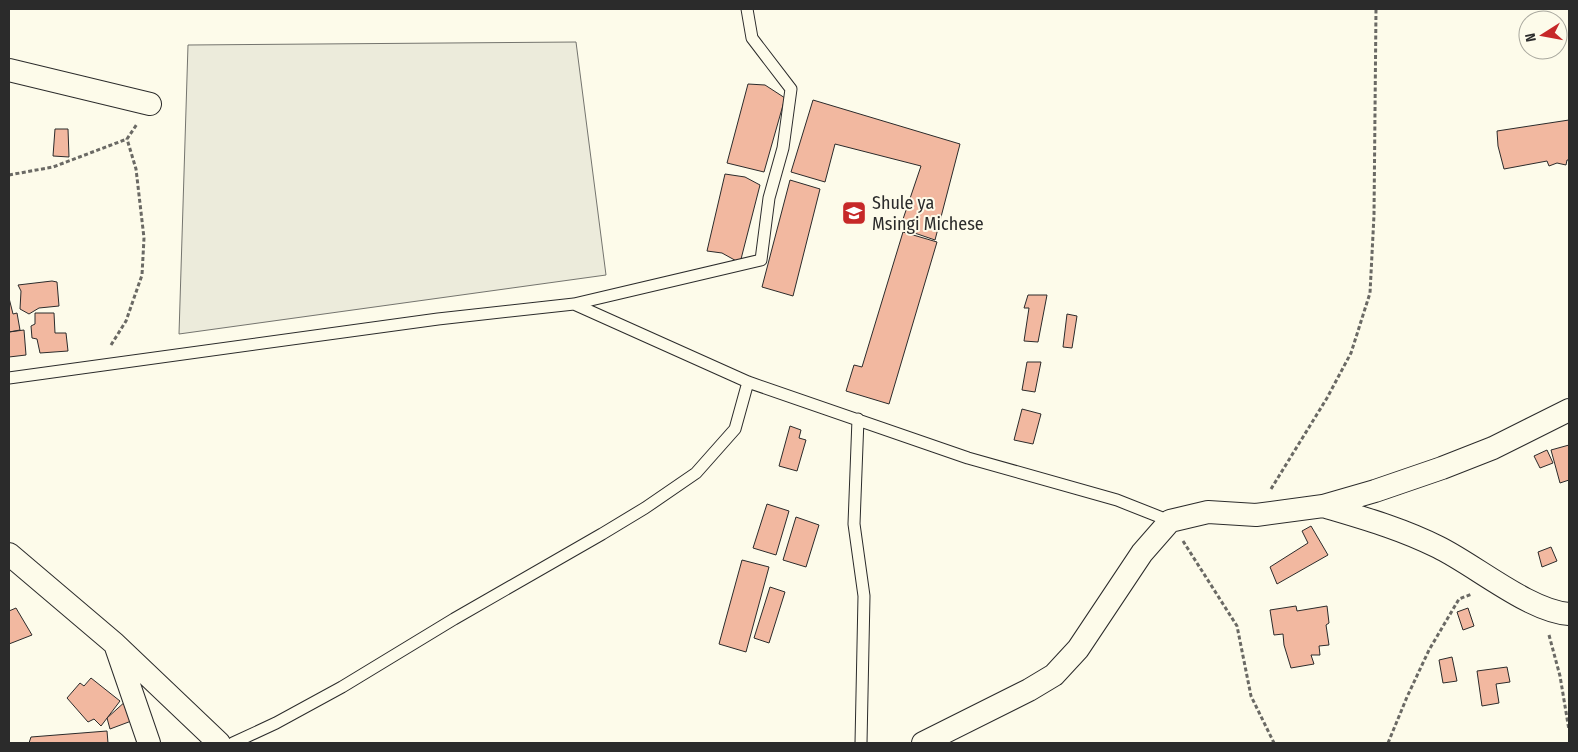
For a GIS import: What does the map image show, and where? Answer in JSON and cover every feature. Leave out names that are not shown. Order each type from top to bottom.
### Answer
[{"type":"street","points":[[9,70],[150,104]]},
{"type":"street","points":[[923,743],[1029,690],[1054,675],[1078,649],[1142,553],[1170,521],[1208,512],[1256,515],[1323,506],[1375,491],[1442,468],[1493,448],[1569,410]]},
{"type":"street","points":[[1323,506],[1402,530],[1440,548],[1526,600],[1563,614],[1569,614]]},
{"type":"street","points":[[9,554],[115,644],[219,743]]},
{"type":"street","points":[[115,644],[149,743]]},
{"type":"lane","points":[[9,378],[98,364],[438,319],[574,304],[761,260],[769,198],[783,148],[791,89],[752,38],[746,9]]},
{"type":"lane","points":[[574,304],[748,382],[968,458],[1116,500],[1170,521]]},
{"type":"lane","points":[[233,743],[276,723],[342,687],[454,619],[602,534],[696,473],[735,429],[748,382]]},
{"type":"lane","points":[[858,419],[854,524],[864,596],[861,743]]},
{"type":"path","points":[[1256,515],[1327,398],[1351,353],[1370,293],[1374,215],[1376,9]]},
{"type":"path","points":[[9,175],[53,167],[127,140],[150,104]]},
{"type":"path","points":[[98,364],[126,321],[142,275],[143,228],[136,169],[127,140]]},
{"type":"path","points":[[1170,521],[1237,626],[1251,696],[1274,743]]},
{"type":"path","points":[[1388,743],[1429,650],[1459,599],[1498,583]]},
{"type":"path","points":[[1542,606],[1560,676],[1569,730]]},
{"type":"shaded area","points":[[576,42],[606,275],[179,334],[188,45]]},
{"type":"building","points":[[748,84],[765,85],[785,98],[764,172],[727,163]]},
{"type":"building","points":[[813,100],[960,144],[935,240],[900,228],[921,166],[835,144],[825,182],[791,172]]},
{"type":"building","points":[[1569,120],[1569,160],[1567,160],[1566,165],[1557,163],[1549,166],[1547,161],[1504,169],[1498,146],[1497,131]]},
{"type":"building","points":[[55,129],[68,129],[69,157],[53,156]]},
{"type":"building","points":[[725,174],[745,177],[760,185],[740,263],[722,253],[707,251]]},
{"type":"building","points":[[790,180],[820,189],[793,296],[762,287]]},
{"type":"building","points":[[903,232],[937,242],[889,404],[846,391],[854,365],[862,367]]},
{"type":"building","points":[[57,282],[59,306],[39,308],[29,314],[20,309],[21,291],[18,285]]},
{"type":"building","points":[[1028,295],[1047,295],[1038,342],[1024,341],[1029,308],[1024,308]]},
{"type":"building","points":[[9,298],[13,314],[17,313],[20,330],[9,332]]},
{"type":"building","points":[[35,313],[54,313],[55,333],[66,333],[68,351],[40,353],[37,339],[32,338],[31,326],[35,324]]},
{"type":"building","points":[[1067,314],[1077,316],[1072,348],[1063,347]]},
{"type":"building","points":[[24,330],[26,355],[9,357],[9,332]]},
{"type":"building","points":[[1027,362],[1041,362],[1035,392],[1022,390]]},
{"type":"building","points":[[1022,409],[1041,414],[1033,444],[1014,440]]},
{"type":"building","points":[[790,426],[801,430],[799,438],[806,440],[797,471],[779,466]]},
{"type":"building","points":[[1569,445],[1569,480],[1560,483],[1551,450]]},
{"type":"building","points":[[1547,450],[1553,463],[1540,468],[1534,456]]},
{"type":"building","points":[[767,504],[789,511],[776,555],[753,548]]},
{"type":"building","points":[[796,517],[819,525],[806,567],[783,560]]},
{"type":"building","points":[[1311,526],[1328,555],[1277,584],[1270,567],[1308,543],[1302,531]]},
{"type":"building","points":[[1551,547],[1557,561],[1542,567],[1538,552]]},
{"type":"building","points":[[742,560],[769,567],[746,652],[719,644]]},
{"type":"building","points":[[770,587],[785,592],[769,643],[754,638]]},
{"type":"building","points":[[1296,606],[1297,611],[1327,606],[1329,623],[1326,625],[1329,645],[1319,646],[1320,655],[1311,655],[1314,664],[1291,668],[1284,645],[1283,634],[1274,635],[1270,610]]},
{"type":"building","points":[[16,608],[32,635],[9,644],[9,611]]},
{"type":"building","points":[[1468,608],[1474,626],[1463,630],[1457,612]]},
{"type":"building","points":[[1452,657],[1457,681],[1443,683],[1439,660]]},
{"type":"building","points":[[1507,667],[1510,682],[1496,684],[1499,703],[1482,706],[1477,671]]},
{"type":"building","points":[[91,678],[120,701],[101,726],[94,719],[88,722],[67,698],[80,683],[84,686]]},
{"type":"building","points":[[127,700],[134,720],[110,729],[107,718]]},
{"type":"building","points":[[107,731],[108,743],[29,743],[31,737]]},
{"type":"place","name":"Shule ya Msingi Michese","points":[[854,213]]}]
